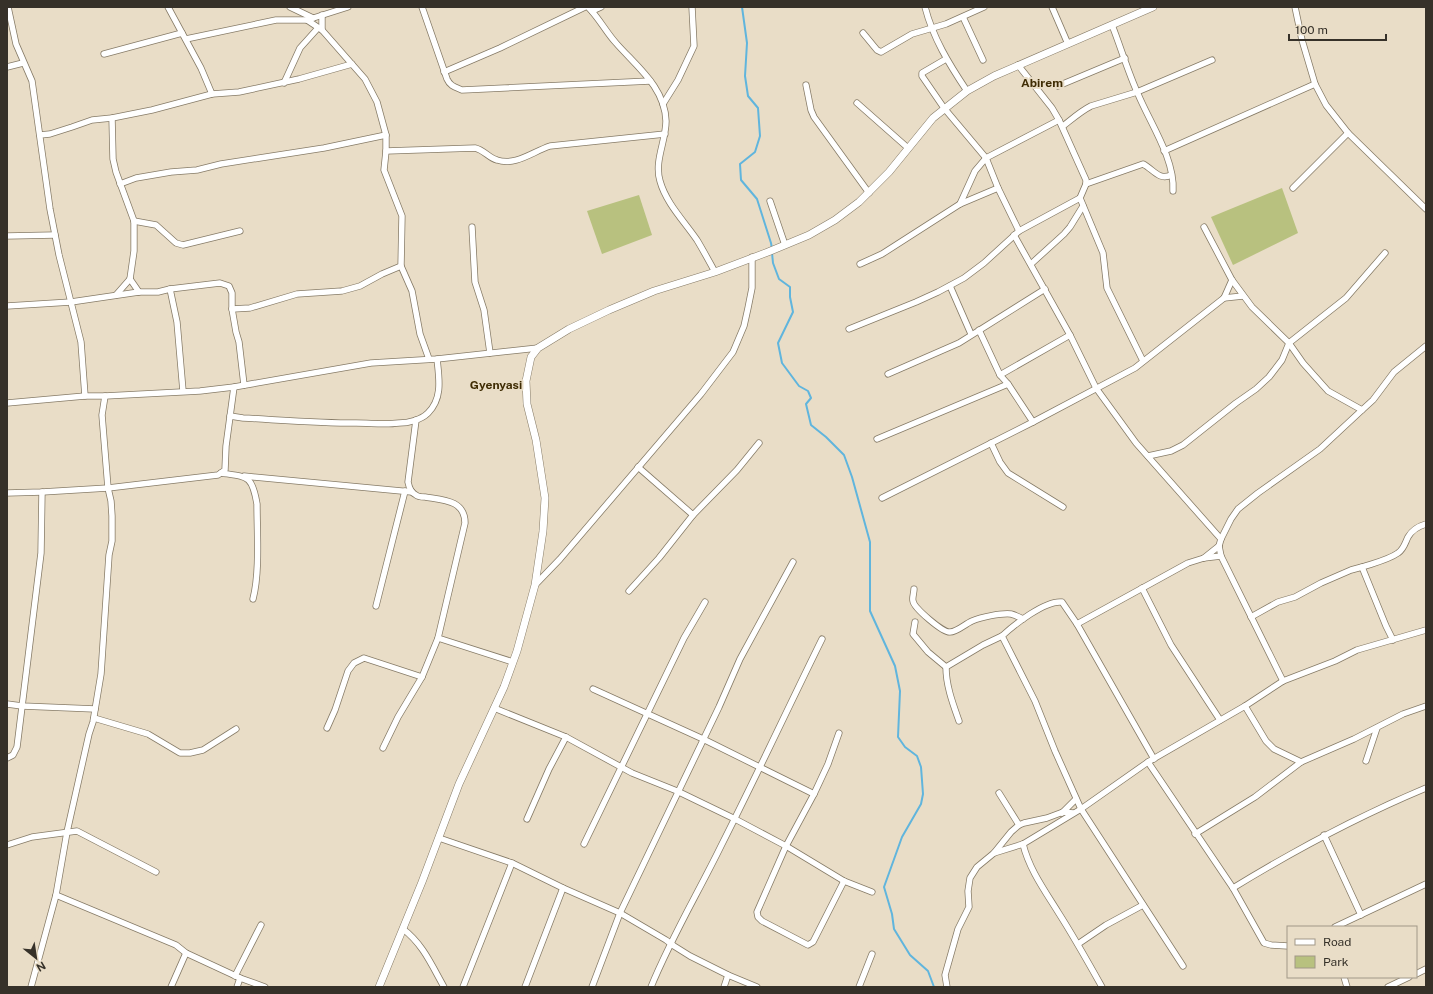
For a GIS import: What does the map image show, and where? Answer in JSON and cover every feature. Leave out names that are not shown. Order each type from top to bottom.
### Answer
[{"type":"street","points":[[8,7],[16,44],[32,81],[55,235],[81,342],[85,396]]},
{"type":"street","points":[[168,7],[207,78],[212,94]]},
{"type":"street","points":[[290,7],[314,18]]},
{"type":"street","points":[[186,39],[276,20],[307,20],[348,7]]},
{"type":"street","points":[[422,7],[444,72],[450,84],[462,90],[650,81]]},
{"type":"street","points":[[444,72],[589,8],[601,7]]},
{"type":"street","points":[[663,104],[678,80],[694,46],[692,7]]},
{"type":"street","points":[[925,7],[931,27],[946,59],[967,91]]},
{"type":"street","points":[[863,33],[880,52],[912,34],[931,27],[946,24],[984,7]]},
{"type":"street","points":[[1052,7],[1068,44]]},
{"type":"street","points":[[7,403],[85,396],[105,396],[234,387],[244,384],[371,363],[437,359],[538,348],[569,329],[654,291],[715,272],[809,235],[835,220],[869,193],[889,172],[933,118],[967,91],[987,79],[1018,65],[1153,7]]},
{"type":"street","points":[[1295,7],[1302,40],[1315,84],[1326,106],[1348,133],[1426,210]]},
{"type":"street","points":[[589,8],[616,43],[657,90],[663,104],[666,120],[665,134],[658,170],[660,182],[670,202],[698,242],[715,272]]},
{"type":"street","points":[[284,83],[300,48],[320,29],[322,16]]},
{"type":"street","points":[[963,17],[983,60]]},
{"type":"street","points":[[307,20],[320,29],[365,79],[372,91],[386,135],[384,170],[402,216],[401,266],[412,292],[420,334],[429,359]]},
{"type":"street","points":[[1112,25],[1137,92],[1164,151],[1172,175],[1173,191]]},
{"type":"street","points":[[104,54],[182,33]]},
{"type":"street","points":[[1058,86],[1125,58]]},
{"type":"street","points":[[946,59],[921,74],[944,108],[986,158],[998,188],[1019,231]]},
{"type":"street","points":[[960,204],[974,171],[986,158],[1076,117],[1084,109],[1137,92],[1212,60]]},
{"type":"street","points":[[7,67],[23,63]]},
{"type":"street","points":[[40,135],[72,128],[92,120],[112,118],[152,110],[212,94],[239,92],[284,83],[352,64]]},
{"type":"street","points":[[849,329],[916,302],[950,286],[964,278],[984,263],[1019,231],[1080,198],[1086,184],[1086,180],[1061,123],[1052,108],[1018,65]]},
{"type":"street","points":[[1164,151],[1315,84]]},
{"type":"street","points":[[806,85],[811,110],[814,117],[869,193]]},
{"type":"street","points":[[857,104],[908,148]]},
{"type":"street","points":[[112,118],[113,159],[120,184],[134,221],[134,252],[130,278],[116,295]]},
{"type":"street","points":[[1293,188],[1348,133]]},
{"type":"street","points":[[386,151],[475,148],[482,150],[496,160],[513,162],[520,160],[540,149],[550,146],[665,134]]},
{"type":"street","points":[[120,184],[136,178],[171,172],[197,170],[220,164],[324,148],[386,135]]},
{"type":"street","points":[[1086,184],[1143,164],[1164,177],[1172,175]]},
{"type":"street","points":[[860,264],[882,254],[960,204],[998,188]]},
{"type":"street","points":[[1080,198],[1103,253],[1107,288],[1143,360]]},
{"type":"street","points":[[770,201],[785,245]]},
{"type":"street","points":[[1031,264],[1064,234],[1083,206]]},
{"type":"street","points":[[134,221],[156,225],[176,243],[183,245],[240,231]]},
{"type":"street","points":[[472,227],[475,282],[484,310],[490,353]]},
{"type":"street","points":[[1204,227],[1232,280],[1252,307],[1289,343],[1303,363],[1328,391],[1362,410]]},
{"type":"street","points":[[7,236],[55,235]]},
{"type":"street","points":[[1014,235],[1070,336],[1096,388],[1136,443],[1221,539]]},
{"type":"street","points":[[1148,456],[1183,445],[1269,378],[1279,364],[1289,343],[1346,298],[1385,252]]},
{"type":"street","points":[[535,585],[560,559],[701,394],[733,352],[744,326],[752,288],[752,257]]},
{"type":"street","points":[[232,309],[250,308],[297,294],[342,291],[360,286],[401,266]]},
{"type":"street","points":[[130,278],[139,292]]},
{"type":"street","points":[[882,498],[1033,422],[1134,368],[1224,298],[1232,280]]},
{"type":"street","points":[[7,306],[71,302],[139,292],[158,292],[220,283],[229,286],[232,293],[232,309],[239,342],[244,384]]},
{"type":"street","points":[[950,286],[972,334]]},
{"type":"street","points":[[170,290],[177,322],[183,391]]},
{"type":"street","points":[[888,374],[944,350],[1045,290]]},
{"type":"street","points":[[1224,298],[1243,296]]},
{"type":"street","points":[[979,330],[1000,375],[1008,384],[1033,422]]},
{"type":"street","points":[[1000,375],[1070,336]]},
{"type":"street","points":[[1283,681],[1221,556],[1219,546],[1221,539],[1231,518],[1238,509],[1320,449],[1373,400],[1394,372],[1426,346]]},
{"type":"street","points":[[379,987],[459,784],[504,687],[513,662],[535,585],[542,539],[545,498],[536,440],[527,404],[526,381],[532,358],[538,348]]},
{"type":"street","points":[[230,416],[243,418],[347,423],[400,423],[416,420],[422,418],[428,413],[435,405],[438,397],[437,359]]},
{"type":"street","points":[[877,438],[1008,384]]},
{"type":"street","points":[[7,493],[108,488],[214,476],[221,473],[225,470],[226,446],[234,387]]},
{"type":"street","points":[[31,987],[56,895],[67,832],[94,718],[101,674],[109,555],[112,541],[111,501],[108,488],[102,415],[105,396]]},
{"type":"street","points":[[383,748],[422,677],[438,638],[465,523],[465,516],[459,507],[451,502],[416,496],[412,492],[408,482],[416,420]]},
{"type":"street","points":[[629,591],[693,515],[733,475],[759,443]]},
{"type":"street","points":[[991,443],[1000,462],[1008,473],[1063,507]]},
{"type":"street","points":[[638,467],[693,515]]},
{"type":"street","points":[[221,473],[412,492]]},
{"type":"street","points":[[244,476],[250,482],[257,504],[256,588],[253,599]]},
{"type":"street","points":[[7,758],[13,755],[17,747],[41,553],[42,492]]},
{"type":"street","points":[[376,606],[404,492]]},
{"type":"street","points":[[1251,617],[1278,602],[1295,597],[1321,583],[1351,570],[1386,559],[1399,552],[1404,546],[1408,536],[1418,527],[1426,524]]},
{"type":"street","points":[[1204,558],[1219,546]]},
{"type":"street","points":[[1077,624],[1188,563],[1204,558],[1221,556]]},
{"type":"street","points":[[592,987],[620,912],[677,791],[751,636],[793,562]]},
{"type":"street","points":[[1362,567],[1393,640]]},
{"type":"street","points":[[1142,588],[1171,645],[1220,720]]},
{"type":"street","points":[[914,589],[913,601],[916,608],[947,632],[952,632],[972,621],[982,618],[1013,614],[1023,619]]},
{"type":"street","points":[[584,844],[684,638],[706,602]]},
{"type":"street","points":[[946,667],[983,644],[1002,636],[1023,619],[1053,602],[1062,602],[1065,604],[1077,624],[1154,759]]},
{"type":"street","points":[[915,622],[913,634],[916,640],[946,667],[949,692],[959,721]]},
{"type":"street","points":[[994,853],[1023,844],[1081,809],[1148,762],[1245,706],[1283,681],[1335,661],[1357,650],[1426,630]]},
{"type":"street","points":[[1002,636],[1035,701],[1081,809],[1182,966]]},
{"type":"street","points":[[438,638],[513,662]]},
{"type":"street","points":[[651,987],[683,918],[694,900],[822,639]]},
{"type":"street","points":[[327,728],[335,710],[348,671],[358,660],[364,658],[422,677]]},
{"type":"street","points":[[593,689],[703,739],[814,794]]},
{"type":"street","points":[[7,704],[95,709]]},
{"type":"street","points":[[1245,706],[1266,740],[1274,749],[1301,762]]},
{"type":"street","points":[[1195,834],[1256,797],[1301,762],[1403,714],[1426,706]]},
{"type":"street","points":[[494,708],[566,737],[632,773],[677,791],[786,846],[844,881],[872,892]]},
{"type":"street","points":[[94,718],[148,734],[180,753],[190,753],[203,750],[236,729]]},
{"type":"street","points":[[1366,761],[1376,728]]},
{"type":"street","points":[[839,733],[828,764],[814,794],[786,846],[757,912],[758,917],[762,921],[808,945],[813,942],[844,881]]},
{"type":"street","points":[[527,819],[549,769],[566,737]]},
{"type":"street","points":[[1148,762],[1232,888],[1264,943],[1287,946]]},
{"type":"street","points":[[1232,888],[1324,835],[1426,788]]},
{"type":"street","points":[[999,793],[1019,826]]},
{"type":"street","points":[[1056,824],[1063,812],[1076,799]]},
{"type":"street","points":[[947,987],[945,975],[958,929],[969,907],[968,891],[970,878],[977,867],[994,853],[1011,832],[1024,823],[1047,818],[1063,812],[1074,813]]},
{"type":"street","points":[[7,845],[32,837],[77,831],[156,872]]},
{"type":"street","points":[[1324,835],[1360,915]]},
{"type":"street","points":[[439,838],[512,863],[563,888],[620,912],[690,956],[728,975],[757,987]]},
{"type":"street","points":[[1023,844],[1025,854],[1034,872],[1078,944],[1102,987]]},
{"type":"street","points":[[463,987],[512,863]]},
{"type":"street","points":[[1337,926],[1426,884]]},
{"type":"street","points":[[526,987],[563,888]]},
{"type":"street","points":[[56,895],[176,945],[186,953],[237,977],[265,987]]},
{"type":"street","points":[[1078,944],[1106,925],[1143,905]]},
{"type":"street","points":[[237,987],[237,977],[261,925]]},
{"type":"street","points":[[403,929],[418,943],[444,987]]},
{"type":"street","points":[[171,987],[186,953]]},
{"type":"street","points":[[860,987],[872,954]]},
{"type":"street","points":[[1417,974],[1426,969]]},
{"type":"street","points":[[724,987],[728,975]]},
{"type":"street","points":[[1388,987],[1407,978]]},
{"type":"green space","points":[[1282,188],[1298,233],[1233,265],[1211,217]]},
{"type":"green space","points":[[639,195],[652,235],[602,254],[587,211]]},
{"type":"waterway","points":[[742,7],[747,43],[745,76],[748,96],[758,108],[760,136],[755,152],[740,164],[741,180],[757,199],[772,249]]},
{"type":"waterway","points":[[772,253],[773,263],[779,279],[790,287],[793,312],[778,343],[782,363],[799,386],[808,391],[811,398],[806,404],[811,425],[826,437],[844,455],[852,477],[870,542],[870,611],[895,666],[900,691],[898,737],[905,747],[917,756],[921,767],[923,794],[921,804],[902,837],[884,887],[892,914],[894,929],[910,955],[928,971],[934,987]]},
{"type":"district","name":"Abirem","points":[[1042,83]]},
{"type":"district","name":"Gyenyasi","points":[[496,385]]}]
